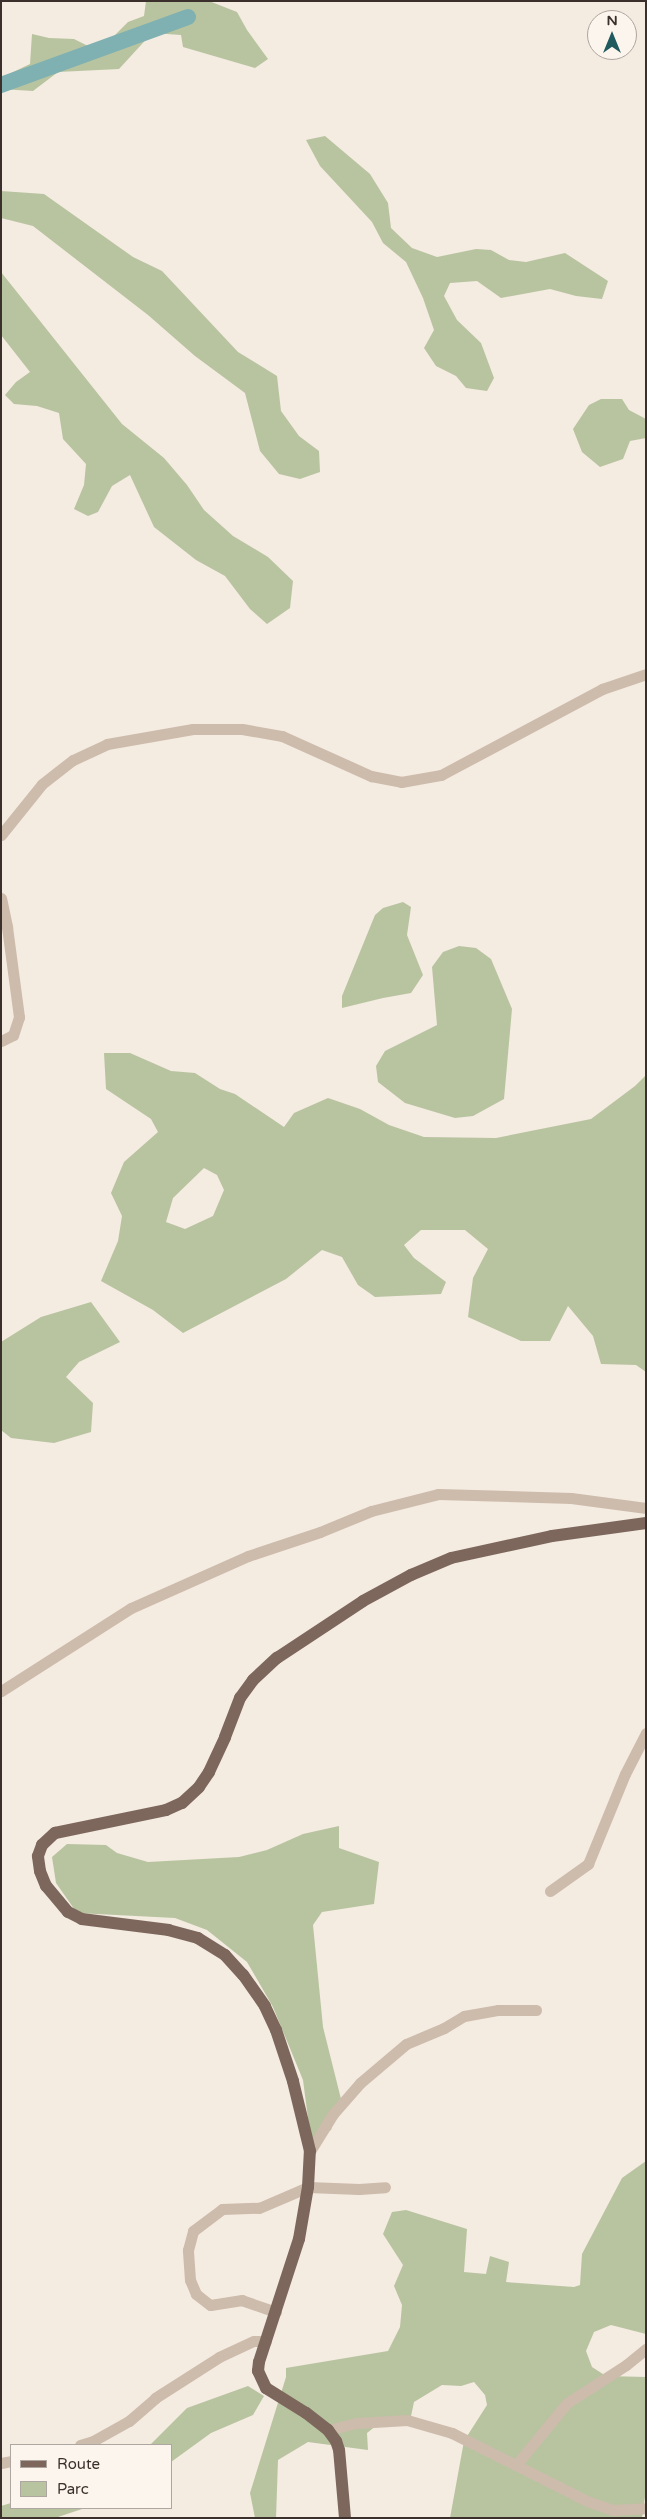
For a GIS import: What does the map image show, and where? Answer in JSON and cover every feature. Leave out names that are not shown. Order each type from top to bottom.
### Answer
[{"type":"main road","points":[[344,2518],[339,2450],[328,2430],[306,2413],[266,2388],[258,2371],[299,2239],[308,2187],[310,2151],[293,2081],[276,2030],[265,2006],[243,1975],[224,1955],[198,1938],[169,1930],[82,1919],[68,1912],[46,1886],[40,1871],[38,1856],[42,1845],[55,1833],[166,1810],[182,1803],[199,1788],[209,1772],[226,1737],[240,1698],[253,1680],[277,1658],[311,1634],[363,1601],[403,1579],[451,1558],[500,1546],[646,1523]]},
{"type":"street","points":[[1,835],[42,784],[73,760],[107,744],[193,728],[242,728],[282,736],[371,776],[401,782],[441,775],[602,689],[646,674]]},
{"type":"street","points":[[1,898],[8,927],[19,1016],[13,1035],[1,1041]]},
{"type":"street","points":[[1,1691],[131,1608],[248,1556],[320,1532],[371,1511],[438,1494],[571,1498],[646,1508]]},
{"type":"street","points":[[550,1891],[588,1864],[625,1774],[646,1733]]},
{"type":"street","points":[[310,2151],[334,2114],[360,2083],[406,2044],[444,2028],[464,2016],[498,2010],[536,2010]]},
{"type":"street","points":[[276,2312],[242,2300],[210,2305],[196,2294],[190,2280],[188,2250],[193,2231],[222,2209],[259,2208],[308,2187],[358,2189],[385,2187]]},
{"type":"street","points":[[83,2444],[129,2421],[155,2398],[219,2357],[249,2343],[266,2341]]},
{"type":"street","points":[[516,2465],[567,2403],[626,2365],[646,2349]]},
{"type":"street","points":[[328,2430],[357,2423],[408,2420],[452,2433],[587,2502],[614,2510],[646,2508]]},
{"type":"green space","points":[[146,1],[209,1],[237,12],[247,30],[268,59],[255,68],[183,47],[181,35],[152,33],[119,69],[58,72],[33,91],[1,89],[1,81],[7,75],[30,64],[32,34],[49,38],[74,39],[92,48],[105,45],[128,22],[144,16]]},
{"type":"green space","points":[[325,136],[370,174],[388,203],[391,228],[412,248],[437,257],[476,249],[491,250],[509,260],[526,262],[565,253],[608,281],[602,299],[576,296],[550,289],[501,298],[477,281],[450,283],[444,296],[457,320],[481,343],[494,378],[487,391],[466,388],[456,376],[436,366],[424,348],[434,330],[423,298],[406,262],[383,243],[372,222],[320,166],[306,140]]},
{"type":"green space","points":[[1,191],[44,194],[133,257],[162,271],[238,352],[277,376],[281,411],[299,436],[319,451],[320,472],[300,479],[279,474],[260,451],[245,393],[195,356],[148,315],[33,226],[1,218]]},
{"type":"green space","points":[[1,272],[122,424],[164,458],[187,485],[204,510],[233,536],[268,557],[293,581],[290,608],[267,624],[250,609],[225,576],[196,560],[154,527],[130,475],[112,486],[98,512],[88,516],[74,509],[84,485],[86,464],[63,439],[59,413],[37,406],[14,404],[5,395],[16,382],[30,372],[1,335]]},
{"type":"green space","points":[[601,399],[622,399],[629,410],[646,419],[646,438],[630,441],[623,459],[600,467],[582,452],[573,429],[589,405]]},
{"type":"green space","points":[[403,902],[411,907],[407,935],[423,975],[411,993],[342,1008],[342,996],[375,915],[383,908]]},
{"type":"green space","points":[[459,946],[476,948],[491,959],[512,1009],[504,1099],[473,1116],[455,1118],[405,1103],[378,1082],[376,1066],[385,1051],[437,1025],[432,967],[443,952]]},
{"type":"green space","points":[[104,1053],[130,1053],[171,1071],[195,1073],[220,1089],[235,1094],[284,1127],[294,1113],[328,1098],[360,1109],[389,1125],[424,1137],[496,1138],[591,1119],[635,1086],[646,1075],[646,1372],[636,1365],[601,1364],[593,1336],[568,1306],[550,1341],[521,1341],[468,1317],[473,1278],[488,1249],[465,1230],[421,1230],[404,1245],[414,1258],[446,1282],[441,1294],[375,1297],[358,1285],[342,1257],[322,1250],[286,1279],[183,1333],[153,1310],[101,1281],[118,1241],[122,1216],[111,1193],[124,1162],[158,1132],[151,1119],[106,1089]],"holes":[[[204,1168],[217,1175],[224,1190],[213,1216],[185,1229],[166,1222],[173,1198]]]},
{"type":"green space","points":[[91,1302],[120,1342],[79,1362],[66,1377],[93,1403],[91,1432],[54,1443],[11,1438],[1,1430],[1,1342],[41,1317]]},
{"type":"green space","points":[[339,1826],[339,1848],[379,1862],[374,1904],[322,1912],[313,1925],[323,2027],[341,2099],[331,2130],[311,2141],[303,2080],[273,2007],[247,1962],[207,1930],[175,1918],[77,1913],[56,1883],[52,1857],[67,1844],[106,1845],[117,1853],[148,1862],[239,1857],[267,1850],[303,1834]]},
{"type":"green space","points":[[646,2161],[646,2334],[611,2325],[594,2332],[586,2351],[592,2367],[606,2376],[646,2377],[646,2490],[642,2518],[450,2518],[464,2441],[487,2405],[485,2395],[474,2382],[461,2386],[442,2385],[414,2402],[410,2421],[382,2421],[367,2433],[368,2450],[308,2442],[278,2460],[276,2518],[255,2518],[250,2493],[286,2377],[286,2368],[388,2351],[400,2327],[402,2305],[394,2286],[403,2265],[383,2234],[392,2212],[406,2210],[467,2229],[464,2272],[486,2274],[490,2256],[509,2262],[506,2282],[574,2287],[580,2285],[582,2254],[622,2178]]},
{"type":"green space","points":[[248,2386],[264,2396],[253,2415],[211,2433],[172,2461],[172,2444],[151,2444],[187,2408]]},
{"type":"green space","points":[[10,2503],[10,2509],[82,2509],[55,2518],[1,2518],[1,2506]]},
{"type":"waterway","points":[[1,85],[188,17]]}]
